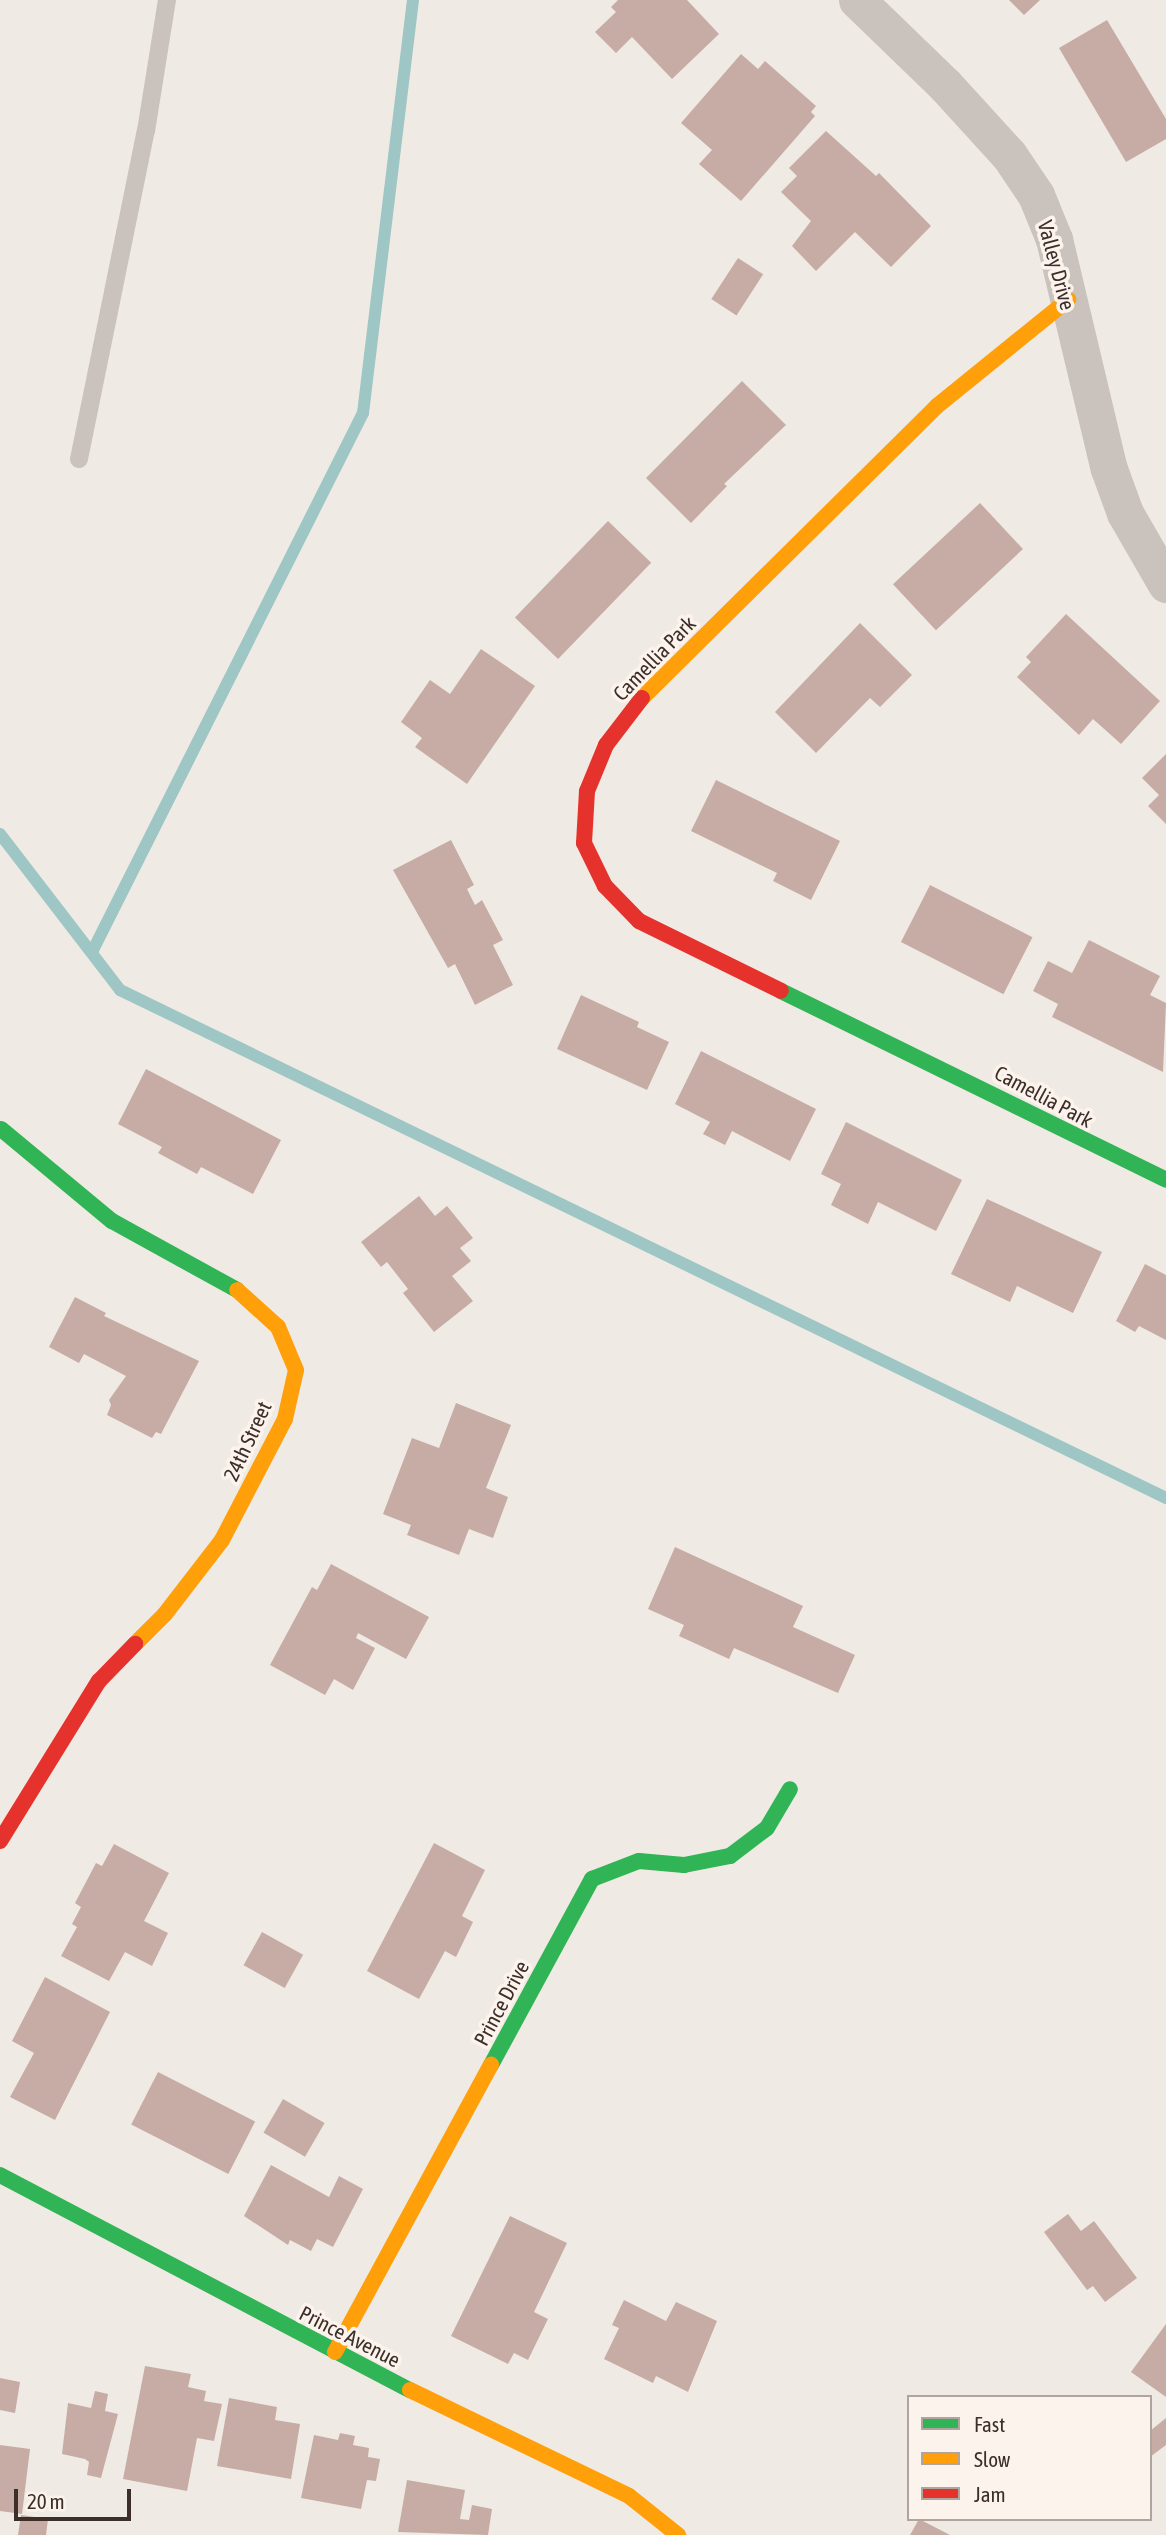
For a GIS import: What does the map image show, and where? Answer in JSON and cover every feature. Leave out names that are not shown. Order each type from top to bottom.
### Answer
[{"type":"street","name":"Valley Drive","points":[[857,0],[945,85],[1009,155],[1036,195],[1054,239],[1109,469],[1125,513],[1166,584]]},
{"type":"street","name":"Camellia Park","points":[[1068,300],[937,405],[633,706],[606,745],[587,791],[584,843],[605,886],[639,921],[1166,1180]]},
{"type":"street","name":"24th Street","points":[[0,1841],[99,1681],[165,1614],[222,1540],[285,1419],[296,1370],[278,1328],[246,1295],[112,1221],[1,1129]]},
{"type":"street","name":"Prince Drive","points":[[335,2353],[592,1879],[639,1861],[684,1865],[730,1856],[767,1828],[790,1789]]},
{"type":"street","name":"Prince Avenue","points":[[0,2175],[335,2353],[548,2460],[588,2474],[628,2496],[678,2535]]},
{"type":"lane","points":[[79,459],[146,131],[167,0]]},
{"type":"building","points":[[618,0],[687,0],[719,34],[672,79],[632,37],[616,53],[595,32],[616,12],[611,7]]},
{"type":"building","points":[[1009,0],[1040,0],[1024,15]]},
{"type":"building","points":[[1107,20],[1166,119],[1166,139],[1126,162],[1059,48]]},
{"type":"building","points":[[741,54],[758,69],[765,61],[816,106],[811,112],[815,116],[741,201],[699,164],[712,150],[681,123]]},
{"type":"building","points":[[826,131],[876,176],[879,173],[931,226],[891,267],[855,232],[816,271],[792,246],[811,221],[781,192],[797,176],[789,168]]},
{"type":"building","points":[[738,258],[763,274],[736,315],[711,299]]},
{"type":"building","points":[[742,381],[786,425],[724,484],[727,486],[691,523],[646,478]]},
{"type":"building","points":[[980,503],[1023,549],[936,630],[893,584]]},
{"type":"building","points":[[608,521],[651,563],[558,659],[515,617]]},
{"type":"building","points":[[1066,614],[1160,701],[1121,744],[1093,719],[1079,735],[1017,677],[1031,662],[1026,657]]},
{"type":"building","points":[[860,623],[912,675],[880,707],[870,698],[816,753],[775,712]]},
{"type":"building","points":[[481,649],[535,686],[467,784],[415,747],[422,738],[401,722],[430,680],[450,694]]},
{"type":"building","points":[[1166,754],[1166,824],[1148,806],[1159,795],[1142,778]]},
{"type":"building","points":[[716,780],[840,841],[811,900],[773,881],[777,873],[691,831]]},
{"type":"building","points":[[451,840],[474,885],[467,889],[475,905],[482,900],[503,940],[493,945],[513,985],[475,1005],[455,964],[448,968],[393,870]]},
{"type":"building","points":[[930,885],[1032,937],[1003,994],[901,942]]},
{"type":"building","points":[[1089,940],[1160,976],[1150,995],[1166,1003],[1163,1072],[1052,1017],[1058,1004],[1033,991],[1048,961],[1072,973]]},
{"type":"building","points":[[581,995],[639,1022],[637,1027],[669,1042],[647,1090],[557,1049]]},
{"type":"building","points":[[701,1051],[816,1109],[790,1161],[732,1131],[725,1145],[703,1134],[710,1122],[675,1104]]},
{"type":"building","points":[[146,1069],[281,1140],[253,1194],[201,1167],[197,1174],[158,1153],[162,1147],[118,1124]]},
{"type":"building","points":[[846,1122],[962,1180],[936,1231],[878,1202],[868,1224],[831,1205],[841,1184],[821,1174]]},
{"type":"building","points":[[419,1196],[435,1216],[447,1206],[473,1238],[460,1248],[471,1261],[452,1276],[473,1301],[434,1332],[403,1293],[408,1289],[387,1262],[381,1267],[361,1242]]},
{"type":"building","points":[[987,1199],[1102,1252],[1073,1313],[1017,1286],[1010,1302],[951,1274]]},
{"type":"building","points":[[1145,1264],[1166,1275],[1166,1340],[1139,1326],[1135,1332],[1116,1321]]},
{"type":"building","points":[[75,1297],[106,1313],[104,1316],[199,1361],[161,1434],[156,1432],[152,1438],[107,1415],[111,1405],[109,1400],[126,1376],[84,1354],[79,1363],[49,1347]]},
{"type":"building","points":[[456,1403],[511,1425],[486,1488],[508,1497],[493,1538],[469,1529],[459,1555],[407,1535],[411,1525],[383,1514],[412,1438],[439,1448]]},
{"type":"building","points":[[675,1547],[803,1606],[793,1627],[855,1655],[838,1693],[734,1648],[729,1659],[679,1636],[684,1625],[648,1609]]},
{"type":"building","points":[[331,1564],[429,1617],[406,1659],[358,1633],[356,1638],[375,1648],[353,1690],[334,1679],[325,1695],[270,1665],[312,1587],[317,1590]]},
{"type":"building","points":[[434,1843],[485,1870],[462,1916],[473,1922],[456,1957],[445,1951],[419,1999],[367,1971]]},
{"type":"building","points":[[114,1844],[169,1873],[144,1921],[168,1933],[152,1966],[125,1952],[109,1981],[61,1956],[77,1927],[72,1924],[81,1907],[75,1903],[96,1863],[102,1866]]},
{"type":"building","points":[[262,1932],[303,1955],[285,1988],[244,1965]]},
{"type":"building","points":[[45,1977],[110,2012],[55,2120],[10,2097],[34,2053],[12,2041]]},
{"type":"building","points":[[158,2072],[255,2121],[228,2174],[131,2125]]},
{"type":"building","points":[[283,2099],[325,2123],[305,2157],[264,2133]]},
{"type":"building","points":[[271,2165],[329,2197],[339,2176],[363,2189],[333,2247],[317,2239],[311,2251],[290,2240],[288,2245],[244,2216]]},
{"type":"building","points":[[1068,2214],[1081,2231],[1094,2221],[1137,2278],[1105,2302],[1093,2286],[1087,2290],[1044,2232]]},
{"type":"building","points":[[510,2216],[567,2243],[534,2312],[548,2319],[528,2360],[514,2353],[508,2364],[451,2336]]},
{"type":"building","points":[[624,2300],[666,2321],[676,2302],[717,2321],[688,2392],[656,2376],[653,2383],[604,2359],[619,2328],[612,2325]]},
{"type":"building","points":[[1166,2324],[1166,2397],[1131,2372]]},
{"type":"building","points":[[145,2366],[191,2374],[188,2387],[206,2391],[204,2401],[222,2404],[214,2441],[197,2438],[187,2491],[123,2479]]},
{"type":"building","points":[[0,2378],[20,2382],[15,2413],[0,2410]]},
{"type":"building","points":[[95,2391],[108,2394],[105,2411],[118,2414],[101,2478],[87,2475],[89,2462],[85,2459],[62,2454],[68,2403],[91,2408]]},
{"type":"building","points":[[229,2398],[277,2407],[275,2420],[300,2424],[291,2479],[217,2466]]},
{"type":"building","points":[[1166,2418],[1166,2445],[1152,2456],[1152,2429]]},
{"type":"building","points":[[340,2433],[355,2436],[353,2445],[369,2448],[368,2457],[380,2459],[376,2481],[367,2480],[361,2509],[301,2498],[314,2435],[338,2440]]},
{"type":"building","points":[[0,2445],[30,2449],[22,2514],[0,2511]]},
{"type":"building","points":[[407,2480],[465,2490],[460,2519],[469,2520],[472,2505],[492,2509],[488,2535],[398,2532]]},
{"type":"building","points":[[21,2515],[48,2519],[46,2535],[18,2535]]},
{"type":"building","points":[[918,2521],[923,2521],[950,2535],[910,2535]]},
{"type":"waterway","points":[[92,952],[363,413],[413,0]]},
{"type":"waterway","points":[[0,834],[120,990],[1166,1498]]},
{"type":"traffic: fast","points":[[781,991],[1166,1180]]},
{"type":"traffic: fast","points":[[1,1129],[112,1221],[237,1290]]},
{"type":"traffic: fast","points":[[491,2065],[592,1879],[639,1861],[684,1865],[730,1856],[767,1828],[790,1789]]},
{"type":"traffic: fast","points":[[0,2175],[410,2390]]},
{"type":"traffic: slow","points":[[642,698],[937,406],[1068,300]]},
{"type":"traffic: slow","points":[[135,1644],[165,1614],[222,1540],[285,1419],[296,1370],[278,1327],[237,1290]]},
{"type":"traffic: slow","points":[[335,2352],[491,2065]]},
{"type":"traffic: slow","points":[[410,2390],[629,2496],[678,2535]]},
{"type":"traffic: jam","points":[[642,698],[606,745],[587,791],[584,843],[605,886],[639,921],[781,991]]},
{"type":"traffic: jam","points":[[0,1841],[99,1681],[135,1644]]}]
